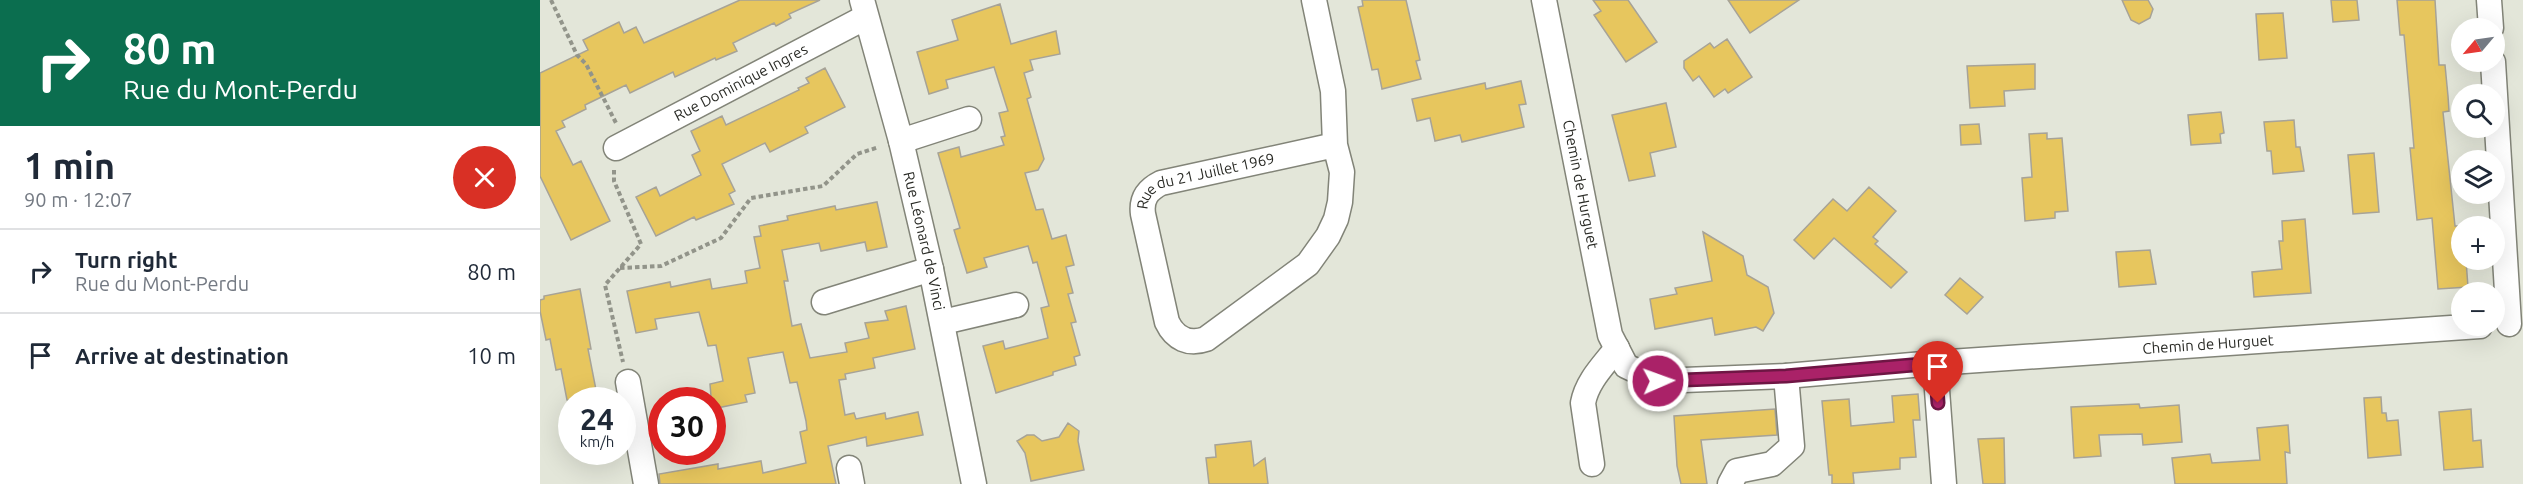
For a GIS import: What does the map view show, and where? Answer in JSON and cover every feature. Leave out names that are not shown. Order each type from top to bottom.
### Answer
[{"type":"street","name":"Rue du 21 Juillet 1969","points":[[1314,0],[1333,91],[1335,145],[1342,172],[1340,202],[1328,236],[1318,253],[1296,275],[1206,339],[1190,342],[1176,336],[1167,322],[1143,214],[1143,200],[1146,194],[1161,183],[1335,145]]},
{"type":"street","name":"Chemin de Hurguet","points":[[1544,0],[1610,335],[1621,357],[1658,381],[1786,376],[1935,363],[2451,328]]},
{"type":"street","points":[[2489,0],[2490,18]]},
{"type":"street","name":"Rue Dominique Ingres","points":[[621,145],[864,9]]},
{"type":"street","name":"Rue Léonard de Vinci","points":[[864,9],[901,141],[931,269],[974,484]]},
{"type":"street","points":[[2494,72],[2509,324]]},
{"type":"street","points":[[901,141],[969,118]]},
{"type":"street","points":[[824,302],[931,269]]},
{"type":"street","points":[[943,322],[1016,305]]},
{"type":"street","points":[[1592,464],[1583,403],[1585,393],[1590,382],[1621,357]]},
{"type":"street","points":[[1935,363],[1944,484]]},
{"type":"street","points":[[1730,484],[1737,471],[1772,464],[1792,446],[1786,376]]},
{"type":"street","points":[[628,382],[646,484]]},
{"type":"path","points":[[551,0],[577,55],[586,64],[621,145],[614,181],[642,244],[604,285],[628,382]]},
{"type":"path","points":[[620,268],[661,266],[721,238],[751,198],[823,186],[856,154],[901,141]]},
{"type":"building","points":[[740,0],[820,0],[789,14],[791,18],[776,26],[774,23],[733,43],[737,51],[716,60],[715,58],[675,77],[673,72],[630,93],[626,85],[585,105],[586,109],[562,121],[565,127],[556,131],[573,165],[581,161],[610,221],[571,240],[540,176],[540,73],[588,50],[583,40],[619,22],[624,33],[636,27],[644,43]]},
{"type":"building","points":[[1362,0],[1406,0],[1420,60],[1416,61],[1421,79],[1382,89],[1378,69],[1372,70],[1358,7],[1363,6]]},
{"type":"building","points":[[1593,0],[1628,0],[1657,42],[1626,62],[1594,15],[1601,11]]},
{"type":"building","points":[[1728,0],[1799,0],[1750,33]]},
{"type":"building","points":[[2122,0],[2148,0],[2153,9],[2150,18],[2139,24],[2131,20]]},
{"type":"building","points":[[2331,0],[2357,0],[2359,20],[2333,22]]},
{"type":"building","points":[[2397,0],[2435,0],[2439,65],[2445,65],[2449,111],[2443,112],[2454,216],[2451,216],[2451,270],[2467,270],[2468,282],[2451,282],[2451,288],[2438,289],[2432,218],[2417,220],[2410,148],[2414,148],[2404,35],[2400,35]]},
{"type":"building","points":[[1000,4],[1011,44],[1056,31],[1060,54],[1030,60],[1033,70],[1024,73],[1031,97],[1027,99],[1044,159],[1038,170],[1025,173],[1036,210],[1043,209],[1052,239],[1066,235],[1074,265],[1066,267],[1073,293],[1068,294],[1076,322],[1071,323],[1080,355],[1074,357],[1076,365],[1053,372],[1053,375],[996,393],[983,346],[1003,341],[1005,349],[1048,338],[1041,308],[1049,306],[1037,262],[1033,263],[1028,246],[984,258],[987,267],[967,273],[954,230],[960,228],[938,153],[959,147],[961,157],[1004,145],[1001,137],[1005,136],[999,113],[1008,111],[994,67],[946,80],[948,88],[929,94],[917,52],[958,40],[952,20]]},
{"type":"building","points":[[2283,13],[2287,58],[2259,60],[2256,14]]},
{"type":"building","points":[[1727,39],[1752,77],[1728,93],[1725,89],[1714,97],[1699,76],[1693,81],[1684,68],[1684,61],[1710,43],[1714,48]]},
{"type":"building","points":[[2035,64],[2035,89],[2004,91],[2005,106],[1970,108],[1967,66]]},
{"type":"building","points":[[825,68],[845,107],[805,127],[808,133],[770,152],[765,143],[722,164],[735,191],[729,194],[734,204],[696,220],[694,217],[656,236],[636,197],[656,187],[660,196],[701,175],[692,155],[700,151],[691,131],[722,116],[726,125],[799,90],[798,88],[809,83],[806,78]]},
{"type":"building","points":[[1521,81],[1526,104],[1519,105],[1524,127],[1462,142],[1460,135],[1435,141],[1430,118],[1417,121],[1412,99],[1485,83],[1486,89]]},
{"type":"building","points":[[1666,103],[1676,147],[1650,153],[1655,176],[1629,181],[1612,115]]},
{"type":"building","points":[[2221,112],[2224,133],[2220,134],[2221,143],[2191,145],[2188,115]]},
{"type":"building","points":[[2294,120],[2296,147],[2300,147],[2304,171],[2273,174],[2271,151],[2267,151],[2264,122]]},
{"type":"building","points":[[1979,124],[1981,144],[1961,145],[1960,125]]},
{"type":"building","points":[[2047,133],[2047,139],[2062,138],[2068,211],[2055,212],[2055,218],[2025,221],[2022,178],[2032,177],[2029,134]]},
{"type":"building","points":[[2374,153],[2379,212],[2353,214],[2348,155]]},
{"type":"building","points":[[1869,187],[1896,211],[1873,237],[1878,241],[1875,244],[1907,272],[1891,288],[1834,238],[1814,259],[1794,240],[1833,199],[1847,211]]},
{"type":"building","points":[[877,202],[887,247],[867,251],[865,242],[821,251],[819,243],[782,250],[788,281],[784,281],[792,326],[801,324],[810,358],[847,352],[845,343],[869,338],[865,323],[888,320],[885,311],[906,306],[915,349],[873,358],[875,368],[845,374],[846,379],[839,380],[845,415],[854,413],[856,419],[885,413],[886,419],[918,412],[923,435],[867,446],[866,437],[828,446],[836,484],[660,484],[659,474],[712,465],[718,465],[718,469],[761,461],[763,473],[806,463],[800,432],[807,430],[806,421],[797,382],[790,383],[783,352],[748,358],[755,393],[745,395],[747,402],[726,406],[726,387],[710,387],[710,384],[723,381],[716,345],[708,346],[699,312],[655,319],[657,329],[636,333],[627,291],[670,282],[671,287],[710,279],[712,289],[747,283],[745,271],[760,268],[754,237],[761,236],[759,226],[788,220],[787,216],[835,206],[836,210]]},
{"type":"building","points":[[2305,219],[2311,293],[2254,297],[2252,272],[2282,269],[2279,241],[2283,241],[2282,221]]},
{"type":"building","points":[[1703,232],[1743,256],[1747,275],[1768,287],[1774,313],[1763,331],[1756,327],[1715,335],[1712,318],[1655,329],[1650,299],[1677,294],[1675,288],[1712,281]]},
{"type":"building","points":[[2150,250],[2156,284],[2119,287],[2116,252]]},
{"type":"building","points":[[1960,278],[1983,297],[1967,314],[1945,295]]},
{"type":"building","points":[[580,289],[595,387],[564,387],[561,369],[556,370],[550,339],[546,340],[540,311],[540,300],[544,299],[544,296]]},
{"type":"building","points":[[1918,394],[1920,420],[1913,420],[1916,457],[1900,458],[1900,469],[1853,473],[1854,484],[1832,484],[1832,475],[1829,475],[1822,401],[1849,399],[1851,426],[1894,422],[1892,396]]},
{"type":"building","points":[[2381,397],[2382,413],[2386,413],[2387,421],[2398,420],[2401,455],[2368,458],[2364,398]]},
{"type":"building","points":[[2139,404],[2140,408],[2179,405],[2182,442],[2143,445],[2142,434],[2099,435],[2101,456],[2074,458],[2071,407]]},
{"type":"building","points":[[1775,409],[1777,435],[1701,440],[1707,484],[1681,484],[1677,466],[1674,416]]},
{"type":"building","points":[[2471,409],[2473,441],[2481,440],[2483,467],[2444,470],[2439,412]]},
{"type":"building","points":[[1068,423],[1079,431],[1078,441],[1084,470],[1031,481],[1025,453],[1017,441],[1027,435],[1034,435],[1042,441],[1059,437]]},
{"type":"building","points":[[2288,425],[2290,453],[2285,452],[2287,484],[2175,484],[2172,458],[2210,454],[2212,463],[2260,460],[2257,428]]},
{"type":"building","points":[[2004,438],[2005,484],[1983,484],[1978,439]]},
{"type":"building","points":[[1251,441],[1254,466],[1265,458],[1268,484],[1209,484],[1206,458],[1216,457],[1215,445]]},
{"type":"route","points":[[1658,381],[1786,376],[1935,363],[1938,403]]}]
